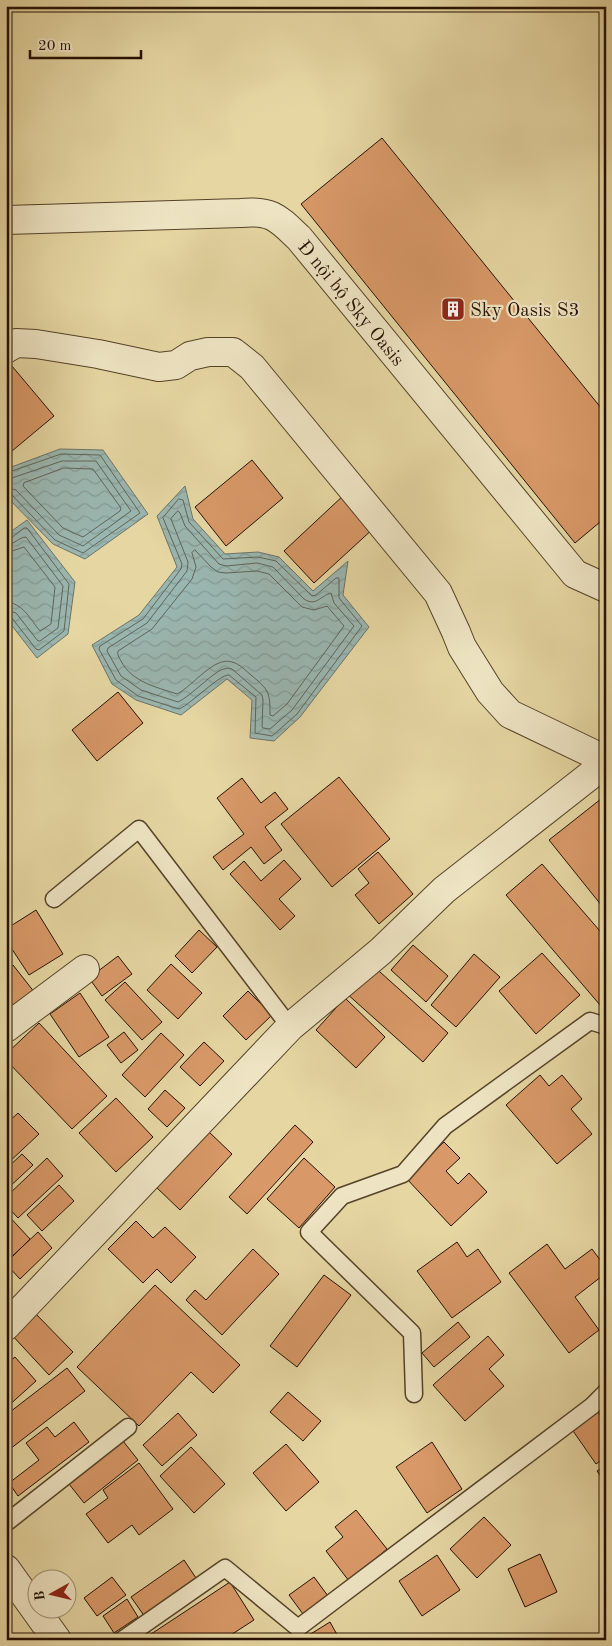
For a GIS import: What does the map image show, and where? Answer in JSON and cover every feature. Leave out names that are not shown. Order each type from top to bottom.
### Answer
[{"type":"street","name":"Đ nội bộ Sky Oasis","points":[[6,220],[259,212],[278,218],[299,238],[575,574],[606,588]]},
{"type":"street","points":[[6,348],[16,344],[36,344],[98,354],[159,367],[176,365],[190,356],[208,352],[234,352],[252,367],[438,593],[462,647],[490,692],[510,714],[606,762],[444,890],[380,951],[290,1027],[6,1326]]},
{"type":"street","points":[[6,1028],[85,969]]},
{"type":"street","points":[[6,1569],[57,1640]]},
{"type":"lane","points":[[54,898],[139,828],[290,1027]]},
{"type":"lane","points":[[414,1394],[412,1333],[309,1232],[342,1196],[403,1174],[445,1126],[590,1021],[606,1026]]},
{"type":"lane","points":[[122,1640],[225,1568],[298,1628],[592,1406],[606,1392]]},
{"type":"lane","points":[[6,1523],[128,1427]]},
{"type":"water","points":[[60,449],[103,450],[148,514],[85,559],[53,544],[6,496],[6,469]]},
{"type":"water","points":[[185,486],[193,519],[225,554],[258,552],[279,557],[313,591],[348,561],[343,595],[369,627],[300,717],[274,741],[250,738],[252,700],[227,679],[181,715],[136,700],[112,684],[92,645],[139,615],[177,567],[157,516]]},
{"type":"water","points":[[27,520],[75,582],[68,634],[37,658],[6,618],[6,535]]},
{"type":"building","name":"Sky Oasis S3","points":[[382,138],[606,414],[606,517],[575,543],[301,204]]},
{"type":"building","points":[[6,359],[54,416],[6,456]]},
{"type":"building","points":[[252,460],[283,498],[226,546],[195,507]]},
{"type":"building","points":[[345,494],[375,527],[314,583],[284,551]]},
{"type":"building","points":[[118,692],[143,723],[97,761],[72,730]]},
{"type":"building","points":[[339,777],[390,839],[332,887],[281,824]]},
{"type":"building","points":[[242,778],[261,803],[275,792],[288,809],[265,827],[282,850],[264,864],[251,847],[223,870],[213,857],[244,834],[217,798]]},
{"type":"building","points":[[606,795],[606,911],[549,840]]},
{"type":"building","points":[[378,852],[413,894],[379,924],[355,895],[369,883],[358,869]]},
{"type":"building","points":[[284,860],[301,879],[279,899],[295,916],[280,930],[230,874],[244,861],[261,881]]},
{"type":"building","points":[[542,864],[606,938],[606,1012],[506,895]]},
{"type":"building","points":[[36,910],[63,954],[29,975],[6,940],[6,929]]},
{"type":"building","points":[[199,930],[217,947],[192,973],[175,956]]},
{"type":"building","points":[[413,945],[448,976],[426,1002],[391,970]]},
{"type":"building","points":[[542,953],[580,995],[536,1034],[499,991]]},
{"type":"building","points":[[474,954],[500,977],[456,1027],[431,1005]]},
{"type":"building","points":[[118,956],[132,974],[102,996],[89,978]]},
{"type":"building","points":[[370,963],[448,1033],[423,1062],[345,992]]},
{"type":"building","points":[[171,964],[202,993],[178,1019],[147,990]]},
{"type":"building","points":[[13,965],[35,993],[6,1016],[6,970]]},
{"type":"building","points":[[125,982],[162,1022],[142,1040],[105,1000]]},
{"type":"building","points":[[248,991],[272,1015],[246,1040],[223,1016]]},
{"type":"building","points":[[80,993],[109,1037],[79,1057],[50,1014]]},
{"type":"building","points":[[345,998],[385,1037],[356,1068],[316,1030]]},
{"type":"building","points":[[39,1023],[107,1096],[72,1129],[6,1060],[6,1054]]},
{"type":"building","points":[[124,1032],[138,1050],[121,1063],[107,1045]]},
{"type":"building","points":[[161,1033],[184,1055],[145,1097],[122,1075]]},
{"type":"building","points":[[204,1042],[224,1061],[200,1086],[180,1067]]},
{"type":"building","points":[[540,1075],[549,1086],[562,1075],[582,1099],[571,1109],[592,1134],[557,1164],[506,1105]]},
{"type":"building","points":[[165,1090],[185,1108],[167,1127],[148,1109]]},
{"type":"building","points":[[116,1098],[153,1137],[116,1172],[79,1133]]},
{"type":"building","points":[[18,1113],[39,1134],[6,1165],[6,1124]]},
{"type":"building","points":[[295,1125],[313,1142],[247,1214],[229,1197]]},
{"type":"building","points":[[207,1130],[232,1154],[180,1210],[155,1186]]},
{"type":"building","points":[[444,1142],[460,1158],[446,1171],[458,1184],[469,1173],[487,1192],[451,1226],[406,1178]]},
{"type":"building","points":[[22,1154],[33,1165],[6,1190],[6,1169]]},
{"type":"building","points":[[47,1158],[63,1176],[18,1218],[6,1205],[6,1197]]},
{"type":"building","points":[[304,1158],[335,1187],[299,1228],[267,1199]]},
{"type":"building","points":[[59,1185],[74,1201],[42,1231],[27,1215]]},
{"type":"building","points":[[6,1213],[30,1239],[7,1262],[6,1261]]},
{"type":"building","points":[[136,1221],[153,1238],[165,1227],[196,1257],[171,1283],[157,1269],[143,1283],[108,1249]]},
{"type":"building","points":[[38,1232],[52,1248],[20,1279],[6,1262]]},
{"type":"building","points":[[457,1242],[467,1257],[478,1249],[501,1282],[452,1318],[417,1271]]},
{"type":"building","points":[[547,1244],[565,1269],[592,1249],[606,1268],[606,1273],[575,1297],[599,1330],[569,1353],[509,1273]]},
{"type":"building","points":[[253,1249],[279,1274],[222,1335],[186,1300],[195,1290],[206,1300]]},
{"type":"building","points":[[324,1275],[351,1295],[297,1367],[270,1346]]},
{"type":"building","points":[[155,1285],[240,1365],[213,1393],[191,1372],[139,1426],[77,1367]]},
{"type":"building","points":[[33,1311],[73,1352],[49,1375],[10,1333]]},
{"type":"building","points":[[458,1322],[470,1337],[434,1367],[422,1353]]},
{"type":"building","points":[[488,1336],[504,1355],[489,1369],[504,1386],[465,1421],[433,1385]]},
{"type":"building","points":[[15,1357],[36,1381],[6,1408],[6,1364]]},
{"type":"building","points":[[67,1368],[85,1391],[10,1449],[6,1444],[6,1415]]},
{"type":"building","points":[[288,1392],[321,1421],[303,1441],[270,1412]]},
{"type":"building","points":[[597,1410],[606,1424],[606,1457],[596,1464],[571,1428]]},
{"type":"building","points":[[178,1413],[197,1435],[162,1466],[143,1445]]},
{"type":"building","points":[[74,1422],[89,1442],[18,1496],[9,1483],[39,1460],[26,1443],[47,1427],[55,1437]]},
{"type":"building","points":[[123,1441],[138,1460],[84,1503],[69,1484]]},
{"type":"building","points":[[432,1442],[462,1489],[427,1513],[396,1467]]},
{"type":"building","points":[[286,1444],[319,1482],[286,1511],[253,1473]]},
{"type":"building","points":[[191,1447],[225,1484],[194,1513],[160,1476]]},
{"type":"building","points":[[139,1463],[173,1509],[139,1535],[132,1525],[108,1543],[86,1514],[108,1498],[103,1490]]},
{"type":"building","points":[[606,1465],[606,1484],[597,1471]]},
{"type":"building","points":[[356,1510],[387,1549],[349,1581],[326,1551],[343,1537],[335,1527]]},
{"type":"building","points":[[484,1517],[511,1545],[477,1578],[450,1549]]},
{"type":"building","points":[[540,1554],[557,1592],[525,1607],[508,1569]]},
{"type":"building","points":[[437,1555],[460,1590],[422,1616],[399,1581]]},
{"type":"building","points":[[184,1560],[198,1581],[145,1617],[131,1597]]},
{"type":"building","points":[[112,1577],[126,1595],[97,1616],[84,1598]]},
{"type":"building","points":[[314,1577],[328,1596],[303,1614],[289,1595]]},
{"type":"building","points":[[230,1582],[254,1620],[223,1640],[142,1640]]},
{"type":"building","points":[[127,1599],[138,1617],[114,1633],[103,1616]]},
{"type":"building","points":[[330,1622],[340,1640],[301,1640]]},
{"type":"place","name":"Sky Oasis S3","points":[[453,309]]}]
